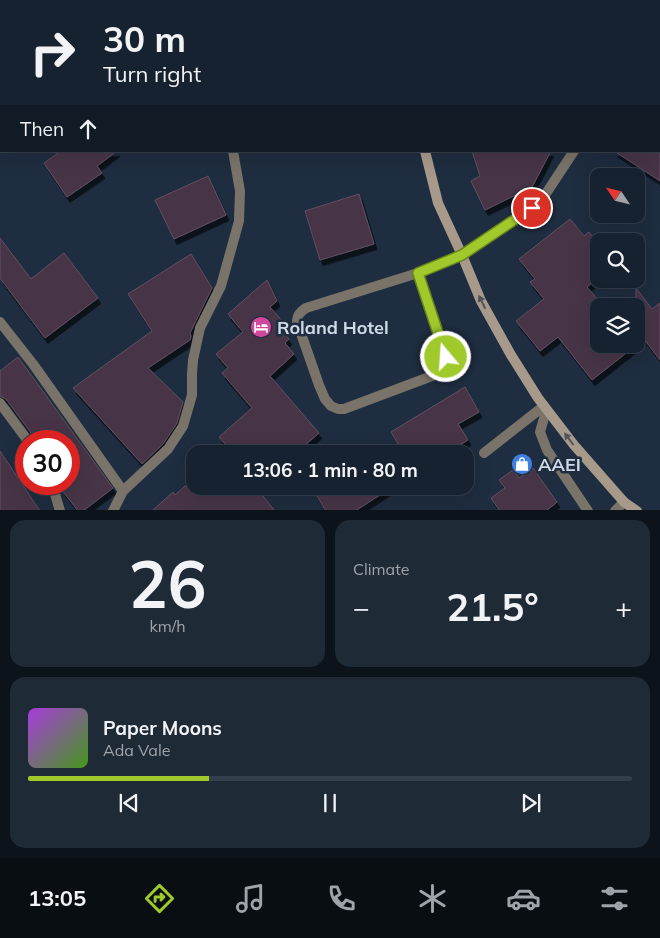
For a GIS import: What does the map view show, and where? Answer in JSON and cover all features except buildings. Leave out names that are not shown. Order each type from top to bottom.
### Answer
[{"type":"street","points":[[113,510],[123,491],[168,449],[183,426],[192,395],[193,360],[200,328],[221,286],[239,221],[240,191],[233,152]]},
{"type":"street","points":[[425,152],[438,203],[481,301],[511,355],[546,409],[574,445],[624,502],[637,510]]},
{"type":"street","points":[[418,273],[446,357],[444,369],[440,373],[344,408],[338,409],[331,406],[325,399],[319,385],[297,322],[297,317],[302,311],[306,308],[418,273],[462,255],[532,208],[543,198],[573,152]]},
{"type":"street","points":[[0,322],[33,364],[123,491]]},
{"type":"street","points":[[0,403],[20,430]]},
{"type":"street","points":[[484,453],[546,409]]},
{"type":"street","points":[[546,409],[540,432],[547,450],[588,510]]},
{"type":"street","points":[[55,495],[60,510]]},
{"type":"street","points":[[615,510],[624,502]]},
{"type":"place","name":"Roland Hotel","points":[[261,327]]},
{"type":"place","name":"AAEI","points":[[522,464]]},
{"type":"route","points":[[446,357],[418,273],[462,255],[520,218],[532,208]]}]
